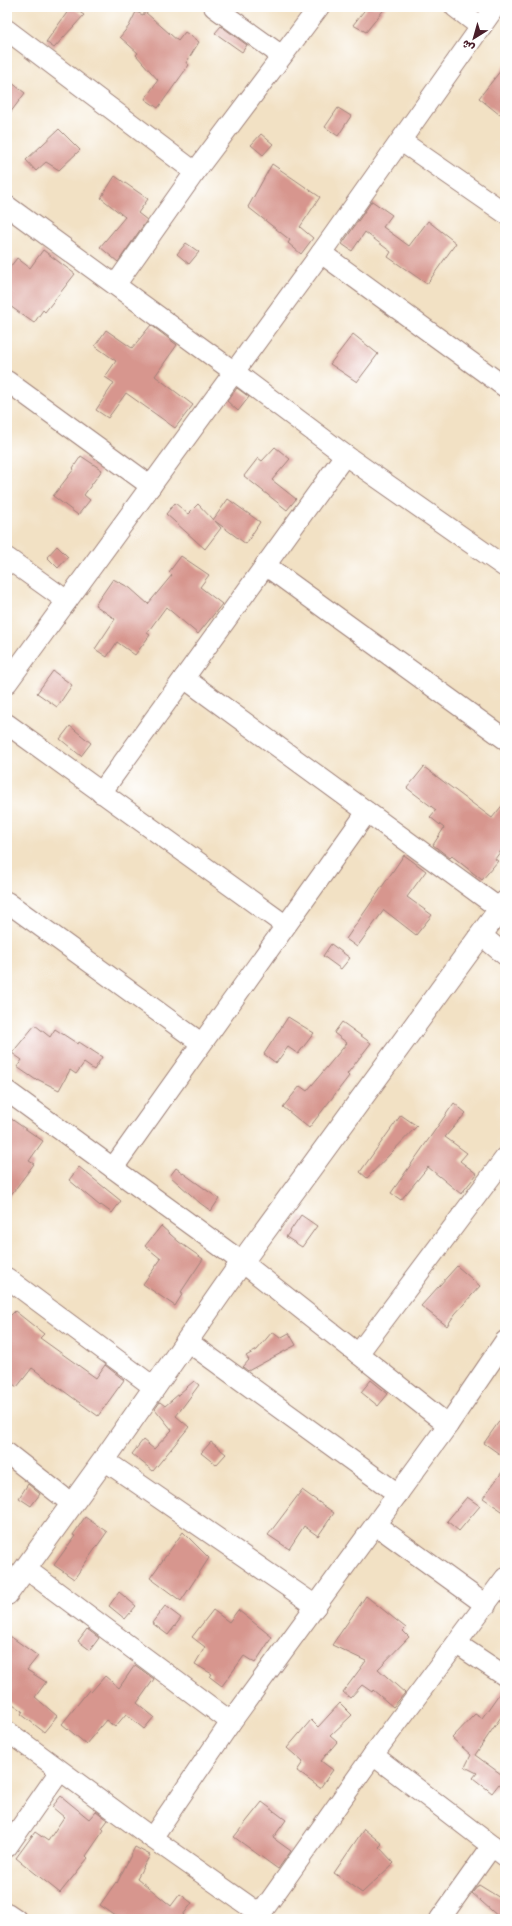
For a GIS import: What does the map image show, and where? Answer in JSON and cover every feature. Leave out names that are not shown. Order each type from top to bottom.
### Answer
[{"type":"street","points":[[214,7],[282,56]]},
{"type":"street","points":[[116,284],[195,172],[319,7]]},
{"type":"street","points":[[455,7],[481,27]]},
{"type":"street","points":[[7,683],[233,371],[321,253],[495,7]]},
{"type":"street","points":[[7,30],[195,172]]},
{"type":"street","points":[[401,141],[505,213]]},
{"type":"street","points":[[7,206],[116,284],[345,456],[505,567]]},
{"type":"street","points":[[321,253],[505,387]]},
{"type":"street","points":[[7,381],[151,486]]},
{"type":"street","points":[[101,793],[345,456]]},
{"type":"street","points":[[7,558],[67,601]]},
{"type":"street","points":[[265,565],[505,739]]},
{"type":"street","points":[[7,1594],[155,1388],[242,1262],[481,936],[502,905],[367,812],[184,678]]},
{"type":"street","points":[[7,724],[285,925]]},
{"type":"street","points":[[113,1168],[367,812]]},
{"type":"street","points":[[7,902],[201,1043]]},
{"type":"street","points":[[481,936],[505,955]]},
{"type":"street","points":[[7,1091],[242,1262],[448,1425]]},
{"type":"street","points":[[358,1354],[505,1158]]},
{"type":"street","points":[[7,1278],[155,1388]]},
{"type":"street","points":[[187,1341],[398,1494]]},
{"type":"street","points":[[152,1838],[231,1722],[376,1525],[448,1425],[505,1342]]},
{"type":"street","points":[[7,1453],[72,1504]]},
{"type":"street","points":[[104,1460],[316,1606]]},
{"type":"street","points":[[376,1525],[486,1605]]},
{"type":"street","points":[[26,1569],[231,1722]]},
{"type":"street","points":[[7,1731],[258,1917],[373,1755],[505,1578]]},
{"type":"street","points":[[457,1644],[505,1676]]},
{"type":"street","points":[[373,1755],[498,1851],[440,1919]]},
{"type":"street","points":[[7,1847],[60,1771]]},
{"type":"street","points":[[7,1913],[16,1919]]},
{"type":"building","points":[[71,7],[84,15],[54,48],[46,42]]},
{"type":"building","points":[[367,7],[386,7],[366,32],[353,25]]},
{"type":"building","points":[[136,12],[143,15],[145,12],[178,41],[185,32],[199,42],[186,63],[189,65],[158,108],[145,99],[158,80],[136,55],[138,53],[120,37],[129,26]]},
{"type":"building","points":[[221,26],[247,45],[242,52],[215,33]]},
{"type":"building","points":[[505,65],[505,119],[479,98]]},
{"type":"building","points":[[7,79],[25,93],[7,117]]},
{"type":"building","points":[[338,108],[351,116],[338,136],[325,127]]},
{"type":"building","points":[[59,129],[80,150],[59,170],[46,162],[36,171],[26,160]]},
{"type":"building","points":[[261,134],[273,144],[263,155],[251,145]]},
{"type":"building","points":[[272,164],[320,197],[300,227],[313,238],[301,254],[288,243],[290,240],[248,207]]},
{"type":"building","points":[[115,176],[148,199],[138,213],[147,220],[118,262],[100,247],[125,217],[101,198]]},
{"type":"building","points":[[372,201],[392,215],[383,227],[409,246],[428,221],[456,243],[427,284],[388,257],[391,252],[365,232],[352,251],[342,244]]},
{"type":"building","points":[[186,243],[199,252],[189,264],[177,254]]},
{"type":"building","points":[[43,250],[75,274],[45,312],[43,310],[34,323],[7,304],[7,271],[17,258],[30,268]]},
{"type":"building","points":[[151,325],[177,345],[155,376],[193,405],[175,428],[126,393],[108,418],[96,410],[114,383],[105,377],[116,361],[95,346],[106,330],[132,348]]},
{"type":"building","points":[[353,334],[378,354],[357,382],[330,364]]},
{"type":"building","points":[[237,388],[249,397],[238,411],[227,401]]},
{"type":"building","points":[[275,447],[290,459],[272,480],[296,499],[287,510],[244,476],[258,458],[262,461]]},
{"type":"building","points":[[81,456],[102,470],[84,495],[90,500],[78,515],[53,496],[74,469],[73,468]]},
{"type":"building","points":[[228,499],[260,522],[246,544],[215,521],[221,528],[205,549],[166,514],[175,503],[188,514],[198,504],[213,520]]},
{"type":"building","points":[[57,546],[68,557],[58,568],[47,557]]},
{"type":"building","points":[[181,556],[209,575],[200,587],[222,604],[198,634],[166,607],[147,633],[150,635],[135,655],[117,642],[107,657],[95,649],[115,619],[95,605],[113,579],[130,588],[148,604],[172,575],[169,572]]},
{"type":"building","points":[[53,671],[72,685],[57,707],[37,693]]},
{"type":"building","points":[[70,726],[91,743],[81,756],[60,739]]},
{"type":"building","points":[[424,767],[492,818],[505,802],[505,845],[495,859],[498,861],[482,880],[452,856],[450,858],[433,845],[444,828],[430,817],[436,810],[407,788]]},
{"type":"building","points":[[404,855],[426,871],[407,897],[432,915],[416,935],[384,910],[357,947],[346,939]]},
{"type":"building","points":[[331,944],[350,958],[341,969],[323,956]]},
{"type":"building","points":[[288,1017],[314,1033],[298,1054],[288,1047],[276,1063],[264,1054]]},
{"type":"building","points":[[342,1022],[371,1043],[347,1074],[349,1076],[309,1128],[283,1107],[300,1086],[307,1091],[347,1043],[334,1033]]},
{"type":"building","points":[[35,1025],[50,1037],[55,1029],[102,1057],[94,1070],[84,1063],[76,1074],[70,1070],[59,1090],[37,1079],[36,1080],[17,1067],[22,1060],[12,1053]]},
{"type":"building","points":[[454,1103],[466,1113],[445,1137],[467,1153],[460,1161],[477,1174],[461,1194],[428,1167],[401,1200],[391,1193]]},
{"type":"building","points":[[401,1115],[417,1126],[367,1178],[360,1172]]},
{"type":"building","points":[[7,1116],[43,1141],[29,1161],[34,1164],[7,1200]]},
{"type":"building","points":[[79,1167],[121,1201],[112,1213],[101,1205],[100,1206],[69,1180]]},
{"type":"building","points":[[176,1168],[219,1199],[211,1211],[170,1176]]},
{"type":"building","points":[[301,1215],[317,1226],[302,1247],[286,1237]]},
{"type":"building","points":[[161,1226],[179,1242],[203,1259],[181,1292],[183,1293],[175,1306],[143,1284],[161,1259],[145,1246]]},
{"type":"building","points":[[457,1266],[480,1286],[455,1314],[447,1326],[421,1306]]},
{"type":"building","points":[[15,1311],[44,1334],[40,1338],[96,1378],[105,1365],[124,1380],[98,1416],[32,1368],[17,1387],[7,1380],[7,1319]]},
{"type":"building","points":[[272,1332],[280,1338],[289,1333],[296,1345],[248,1371],[243,1367],[249,1360],[246,1356],[257,1350]]},
{"type":"building","points":[[371,1380],[388,1394],[378,1406],[361,1392]]},
{"type":"building","points":[[194,1381],[199,1385],[176,1416],[189,1427],[153,1471],[132,1454],[143,1440],[154,1449],[172,1430],[155,1409],[160,1402],[165,1406]]},
{"type":"building","points":[[505,1413],[505,1458],[484,1443]]},
{"type":"building","points":[[211,1442],[226,1454],[216,1465],[201,1453]]},
{"type":"building","points":[[505,1468],[505,1513],[483,1498]]},
{"type":"building","points":[[28,1484],[40,1494],[31,1506],[19,1498]]},
{"type":"building","points":[[302,1490],[334,1513],[318,1536],[304,1526],[289,1549],[268,1535]]},
{"type":"building","points":[[467,1497],[480,1506],[459,1531],[447,1521]]},
{"type":"building","points":[[85,1517],[107,1532],[74,1579],[54,1565],[75,1536],[73,1535]]},
{"type":"building","points":[[183,1532],[209,1558],[181,1601],[150,1578]]},
{"type":"building","points":[[119,1592],[136,1606],[125,1619],[109,1606]]},
{"type":"building","points":[[366,1596],[406,1628],[403,1631],[409,1637],[378,1669],[405,1693],[393,1707],[373,1690],[372,1692],[362,1685],[350,1698],[343,1692],[366,1661],[332,1645]]},
{"type":"building","points":[[165,1606],[181,1618],[168,1635],[152,1623]]},
{"type":"building","points":[[213,1610],[229,1622],[238,1610],[272,1637],[255,1663],[244,1656],[222,1686],[210,1677],[212,1674],[195,1664],[205,1647],[192,1637]]},
{"type":"building","points":[[87,1629],[99,1638],[90,1650],[78,1641]]},
{"type":"building","points":[[7,1634],[38,1656],[27,1670],[46,1682],[35,1697],[57,1716],[44,1732],[21,1714],[23,1711],[7,1700]]},
{"type":"building","points":[[135,1665],[154,1679],[137,1703],[154,1717],[144,1729],[126,1714],[115,1727],[106,1720],[86,1744],[62,1724],[89,1690],[91,1692],[105,1676],[119,1688]]},
{"type":"building","points":[[504,1687],[505,1711],[475,1755],[505,1777],[504,1787],[499,1784],[492,1793],[473,1778],[477,1773],[465,1767],[471,1755],[452,1738],[475,1714],[482,1718]]},
{"type":"building","points":[[340,1703],[352,1715],[330,1736],[337,1742],[321,1761],[333,1770],[320,1788],[297,1771],[303,1762],[287,1748],[311,1720],[318,1727]]},
{"type":"building","points":[[61,1796],[89,1819],[96,1811],[108,1820],[102,1828],[104,1830],[86,1856],[88,1858],[60,1893],[16,1858],[35,1832],[48,1841],[64,1817],[52,1807]]},
{"type":"building","points":[[262,1802],[286,1820],[273,1838],[291,1851],[278,1869],[234,1837]]},
{"type":"building","points":[[364,1829],[382,1844],[379,1847],[394,1863],[362,1893],[334,1873]]},
{"type":"building","points":[[135,1847],[150,1855],[137,1878],[171,1906],[180,1894],[192,1903],[183,1915],[187,1919],[120,1919],[100,1905],[116,1882],[117,1883]]},
{"type":"building","points":[[479,1885],[505,1901],[505,1919],[501,1919],[472,1893]]}]
